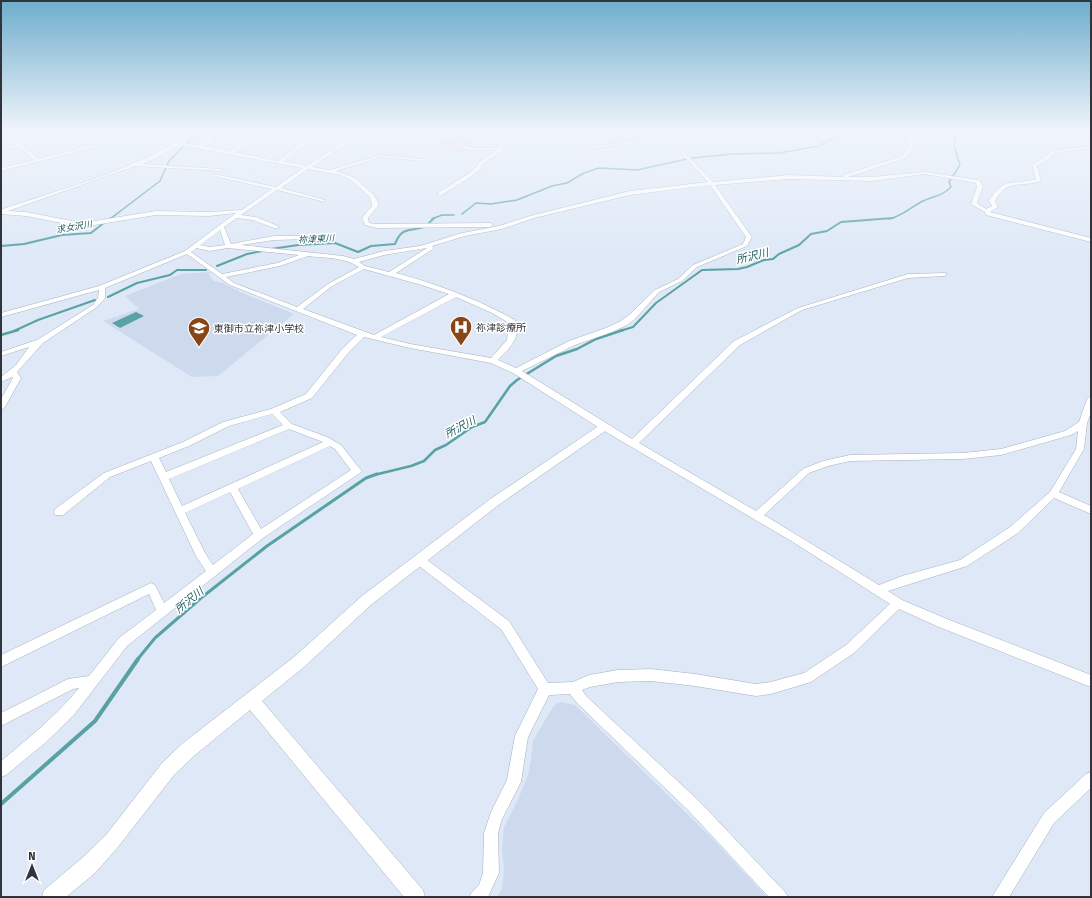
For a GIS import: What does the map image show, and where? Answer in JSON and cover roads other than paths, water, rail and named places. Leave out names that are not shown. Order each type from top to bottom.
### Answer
[{"type":"street","points":[[1,212],[112,174]]},
{"type":"street","points":[[217,174],[216,175],[277,188],[323,201]]},
{"type":"street","points":[[1,315],[101,287],[187,252],[221,226],[298,174]]},
{"type":"street","points":[[340,174],[353,179],[372,196],[375,206],[365,218],[367,224],[377,226],[512,224]]},
{"type":"street","points":[[440,194],[471,174]]},
{"type":"street","points":[[516,371],[572,343],[624,323],[657,292],[680,280],[695,266],[745,245],[749,237],[712,184],[703,174]]},
{"type":"street","points":[[841,178],[853,174]]},
{"type":"street","points":[[229,246],[309,254],[354,261],[421,248],[464,234],[500,228],[552,212],[630,193],[673,187],[789,178],[872,179],[917,174]]},
{"type":"street","points":[[939,174],[978,182],[980,187],[974,204],[987,211],[988,214],[1091,240]]},
{"type":"street","points":[[987,211],[995,207],[992,201],[1005,184],[1039,180],[1037,174]]},
{"type":"street","points":[[1,212],[26,214],[82,225],[156,213],[209,214],[244,211]]},
{"type":"street","points":[[237,216],[254,218],[276,227]]},
{"type":"street","points":[[455,225],[464,230],[464,234]]},
{"type":"street","points":[[221,226],[229,246]]},
{"type":"street","points":[[194,246],[210,249],[274,238],[309,238]]},
{"type":"street","points":[[390,274],[414,260],[438,243]]},
{"type":"street","points":[[187,252],[195,256],[232,284],[296,310],[362,334],[410,346],[493,361],[516,371],[604,427],[757,516],[898,603],[943,623],[1091,681]]},
{"type":"street","points":[[220,276],[278,265],[309,254]]},
{"type":"street","points":[[354,261],[362,266],[427,283],[477,303],[512,322],[514,332],[513,339],[493,361]]},
{"type":"street","points":[[296,310],[330,285],[362,266]]},
{"type":"street","points":[[633,444],[737,342],[800,309],[908,276],[944,274]]},
{"type":"street","points":[[1,380],[14,373],[29,352],[40,342],[95,306],[100,301],[102,295],[101,287]]},
{"type":"street","points":[[375,337],[455,294]]},
{"type":"street","points":[[59,512],[107,475],[186,444],[226,424],[274,411],[310,396],[346,350],[362,334]]},
{"type":"street","points":[[1,354],[40,342]]},
{"type":"street","points":[[1,407],[17,378],[14,373]]},
{"type":"street","points":[[878,590],[902,581],[963,563],[1014,530],[1053,494],[1080,449],[1083,422],[1091,399]]},
{"type":"street","points":[[1,770],[46,733],[68,712],[123,642],[259,535],[357,471],[338,447],[324,439],[289,426],[274,411]]},
{"type":"street","points":[[757,516],[806,471],[826,462],[850,458],[964,456],[1001,452],[1068,433],[1083,422]]},
{"type":"street","points":[[164,477],[289,426]]},
{"type":"street","points":[[51,897],[88,866],[112,841],[168,769],[189,749],[299,662],[367,600],[494,503],[604,427]]},
{"type":"street","points":[[180,511],[330,443]]},
{"type":"street","points":[[154,457],[201,556],[212,571]]},
{"type":"street","points":[[232,487],[259,535]]},
{"type":"street","points":[[1053,494],[1091,510]]},
{"type":"street","points":[[419,560],[505,625],[545,689]]},
{"type":"street","points":[[1,661],[151,588],[162,611]]},
{"type":"street","points":[[545,689],[573,688],[589,681],[618,676],[651,675],[695,680],[756,690],[771,688],[807,678],[850,649],[898,603]]},
{"type":"street","points":[[1,720],[72,683],[93,681]]},
{"type":"street","points":[[573,688],[582,700],[694,806],[780,897]]},
{"type":"street","points":[[477,897],[484,890],[491,872],[491,833],[496,817],[514,782],[522,736],[545,689]]},
{"type":"street","points":[[251,700],[416,897]]},
{"type":"street","points":[[1000,897],[1049,818],[1091,778]]},
{"type":"waterway","name":"求女沢川","points":[[110,219],[160,181],[163,174]]},
{"type":"waterway","name":"祢津東川","points":[[462,214],[476,203],[491,204],[517,200],[552,186],[567,183],[582,174]]},
{"type":"waterway","name":"所沢川","points":[[889,219],[894,218],[923,201],[947,190],[951,187],[949,182],[954,174]]},
{"type":"waterway","name":"祢津東川","points":[[434,218],[442,215],[454,215]]},
{"type":"waterway","name":"祢津東川","points":[[428,224],[434,218]]},
{"type":"waterway","name":"所沢川","points":[[620,331],[633,327],[656,303],[702,270],[738,269],[764,260],[773,259],[779,254],[799,245],[811,234],[827,231],[841,222],[893,218]]},
{"type":"waterway","name":"求女沢川","points":[[1,246],[24,244],[62,235],[91,233],[105,222]]},
{"type":"waterway","name":"祢津東川","points":[[271,249],[298,245],[335,243],[358,252],[371,246],[395,244],[400,234],[403,232],[424,227]]},
{"type":"waterway","name":"祢津東川","points":[[217,266],[247,254],[262,251]]},
{"type":"waterway","name":"祢津東川","points":[[108,297],[137,283],[170,275],[177,270],[206,270]]},
{"type":"waterway","name":"祢津東川","points":[[14,331],[38,320],[95,300]]},
{"type":"waterway","name":"祢津東川","points":[[1,335],[18,330]]},
{"type":"waterway","name":"所沢川","points":[[375,475],[411,466],[424,461],[435,450],[446,445],[472,427],[485,422],[510,386],[517,380],[556,356],[577,349],[596,339],[620,331]]},
{"type":"waterway","name":"所沢川","points":[[137,660],[155,638],[201,598],[267,546],[366,478],[375,475]]},
{"type":"waterway","name":"所沢川","points":[[1,804],[95,721],[138,659]]},
{"type":"place","name":"祢津診療所","points":[[461,346]]},
{"type":"place","name":"東御市立祢津小学校","points":[[199,348]]}]
